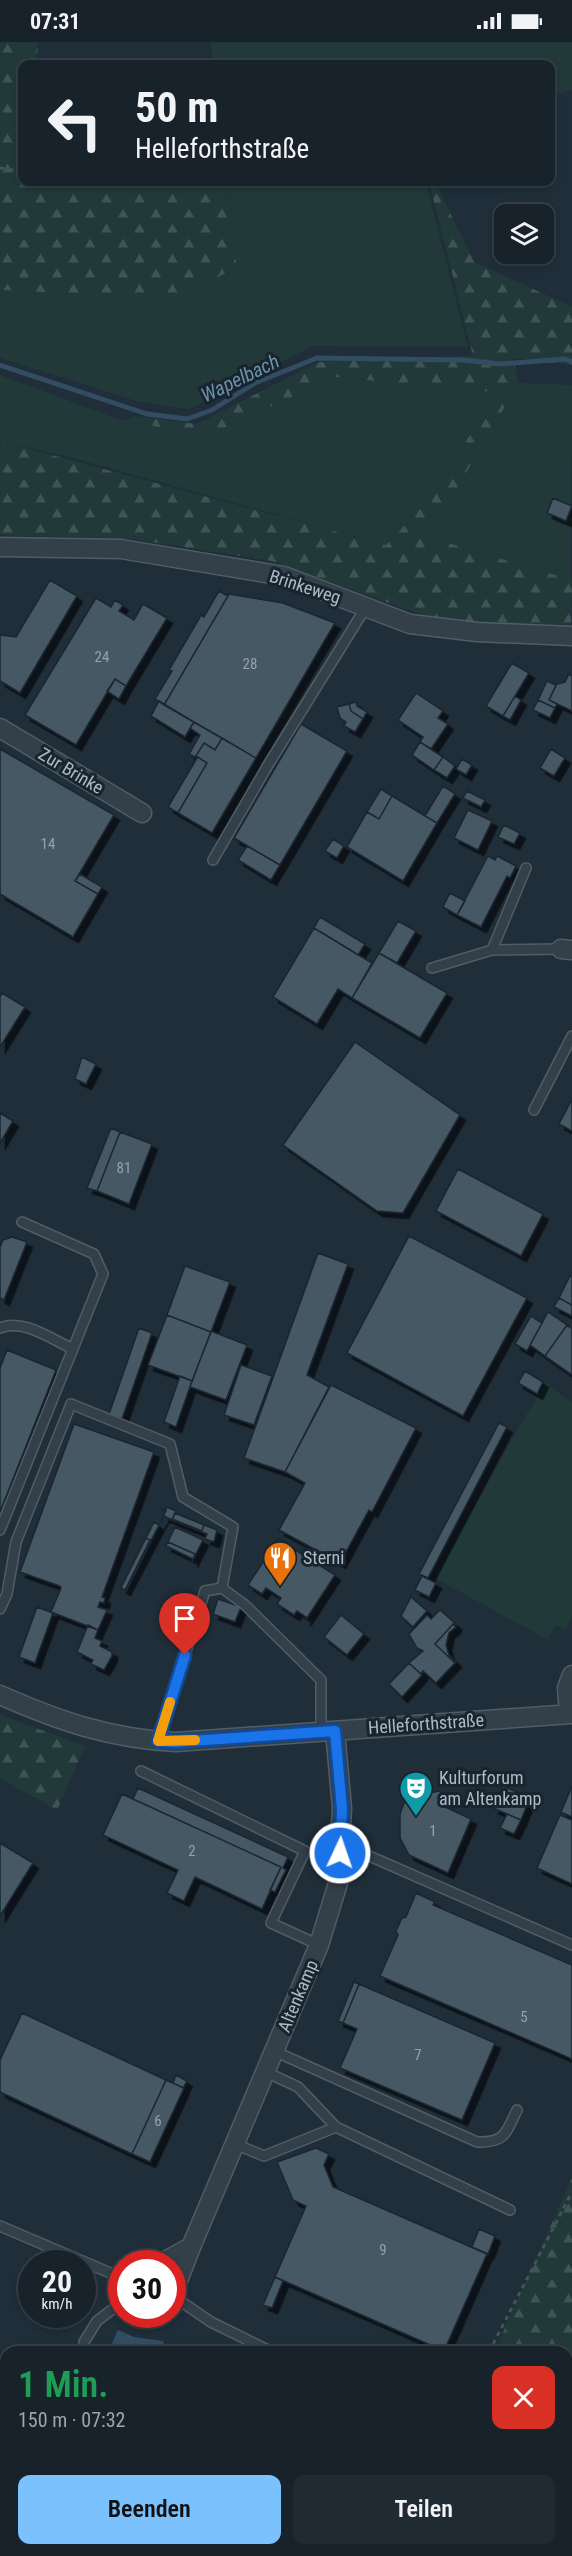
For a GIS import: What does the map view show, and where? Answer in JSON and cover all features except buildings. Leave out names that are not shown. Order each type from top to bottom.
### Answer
[{"type":"street","name":"Brinkeweg","points":[[0,548],[121,549],[284,576],[410,624],[477,632],[572,636]]},
{"type":"street","name":"Zur Brinke","points":[[0,728],[142,813]]},
{"type":"street","points":[[570,1714],[567,1688],[572,1675]]},
{"type":"street","name":"Helleforthstraße","points":[[0,1695],[101,1732],[136,1740],[176,1742],[570,1714]]},
{"type":"street","name":"Altenkamp","points":[[186,2261],[319,1945],[338,1883],[342,1809],[328,1731]]},
{"type":"street","points":[[186,2250],[191,2247]]},
{"type":"lane","points":[[213,860],[268,765],[366,607]]},
{"type":"lane","points":[[492,950],[526,868]]},
{"type":"lane","points":[[432,969],[492,950],[567,950]]},
{"type":"lane","points":[[534,1110],[572,1036]]},
{"type":"lane","points":[[0,1530],[103,1274],[94,1254],[22,1222]]},
{"type":"lane","points":[[0,1328],[10,1323],[20,1325],[73,1349]]},
{"type":"lane","points":[[0,1609],[7,1593],[16,1542],[71,1404],[170,1444],[183,1497],[233,1527],[222,1588]]},
{"type":"lane","points":[[158,1741],[205,1591],[222,1588],[245,1605],[321,1680],[328,1731]]},
{"type":"lane","points":[[141,1771],[305,1851],[271,1923],[319,1945]]},
{"type":"lane","points":[[340,1853],[367,1855],[572,1945]]},
{"type":"lane","points":[[274,2051],[477,2142],[491,2142],[504,2136],[517,2110]]},
{"type":"lane","points":[[266,2072],[298,2087],[336,2127],[510,2210]]},
{"type":"lane","points":[[235,2144],[264,2156],[336,2127]]},
{"type":"lane","points":[[0,2226],[108,2272]]},
{"type":"lane","points":[[186,2305],[211,2322],[260,2346]]},
{"type":"lane","points":[[84,2342],[97,2321],[108,2313]]},
{"type":"path","points":[[0,168],[18,169]]},
{"type":"path","points":[[492,2346],[572,2192]]},
{"type":"green space","points":[[0,42],[38,42],[37,60],[18,60],[18,186],[225,186],[237,267],[178,299],[0,290]]},
{"type":"green space","points":[[211,42],[572,42],[572,90],[555,96],[555,60],[213,60]]},
{"type":"green space","points":[[225,186],[427,186],[468,347],[313,346],[189,409],[140,402],[0,358],[0,290],[178,299],[237,267]]},
{"type":"green space","points":[[430,186],[437,186],[474,262],[572,307],[572,365],[513,358],[519,383],[428,537],[572,580],[571,625],[440,621],[272,561],[132,539],[0,535],[0,441],[386,545],[439,489],[494,392],[335,377],[208,435],[123,421],[133,416],[197,424],[319,362],[473,356]]},
{"type":"green space","points":[[0,375],[123,421],[208,435],[335,377],[494,392],[439,489],[386,545],[73,458],[0,441]]},
{"type":"green space","points":[[519,383],[572,385],[571,581],[427,537]]},
{"type":"green space","points":[[546,1383],[572,1403],[572,1615],[566,1629],[555,1625],[548,1640],[435,1578],[517,1430]]},
{"type":"green space","points":[[0,1715],[85,1746],[57,1810],[0,1778]]},
{"type":"green space","points":[[572,2178],[572,2346],[497,2346]]},
{"type":"water","points":[[118,2330],[134,2337],[163,2341],[165,2346],[111,2346]]},
{"type":"waterway","name":"Wapelbach","points":[[0,365],[147,414],[187,419],[212,410],[255,383],[317,358],[463,360],[500,364],[565,359],[572,362]]},
{"type":"slow traffic","points":[[170,1702],[158,1741],[195,1740]]},
{"type":"place","name":"Sterni","points":[[280,1587]]},
{"type":"place","name":"Kulturforum am Altenkamp","points":[[416,1817]]},
{"type":"route","points":[[185,1655],[158,1741],[176,1742],[335,1731],[342,1809],[340,1853]]}]
